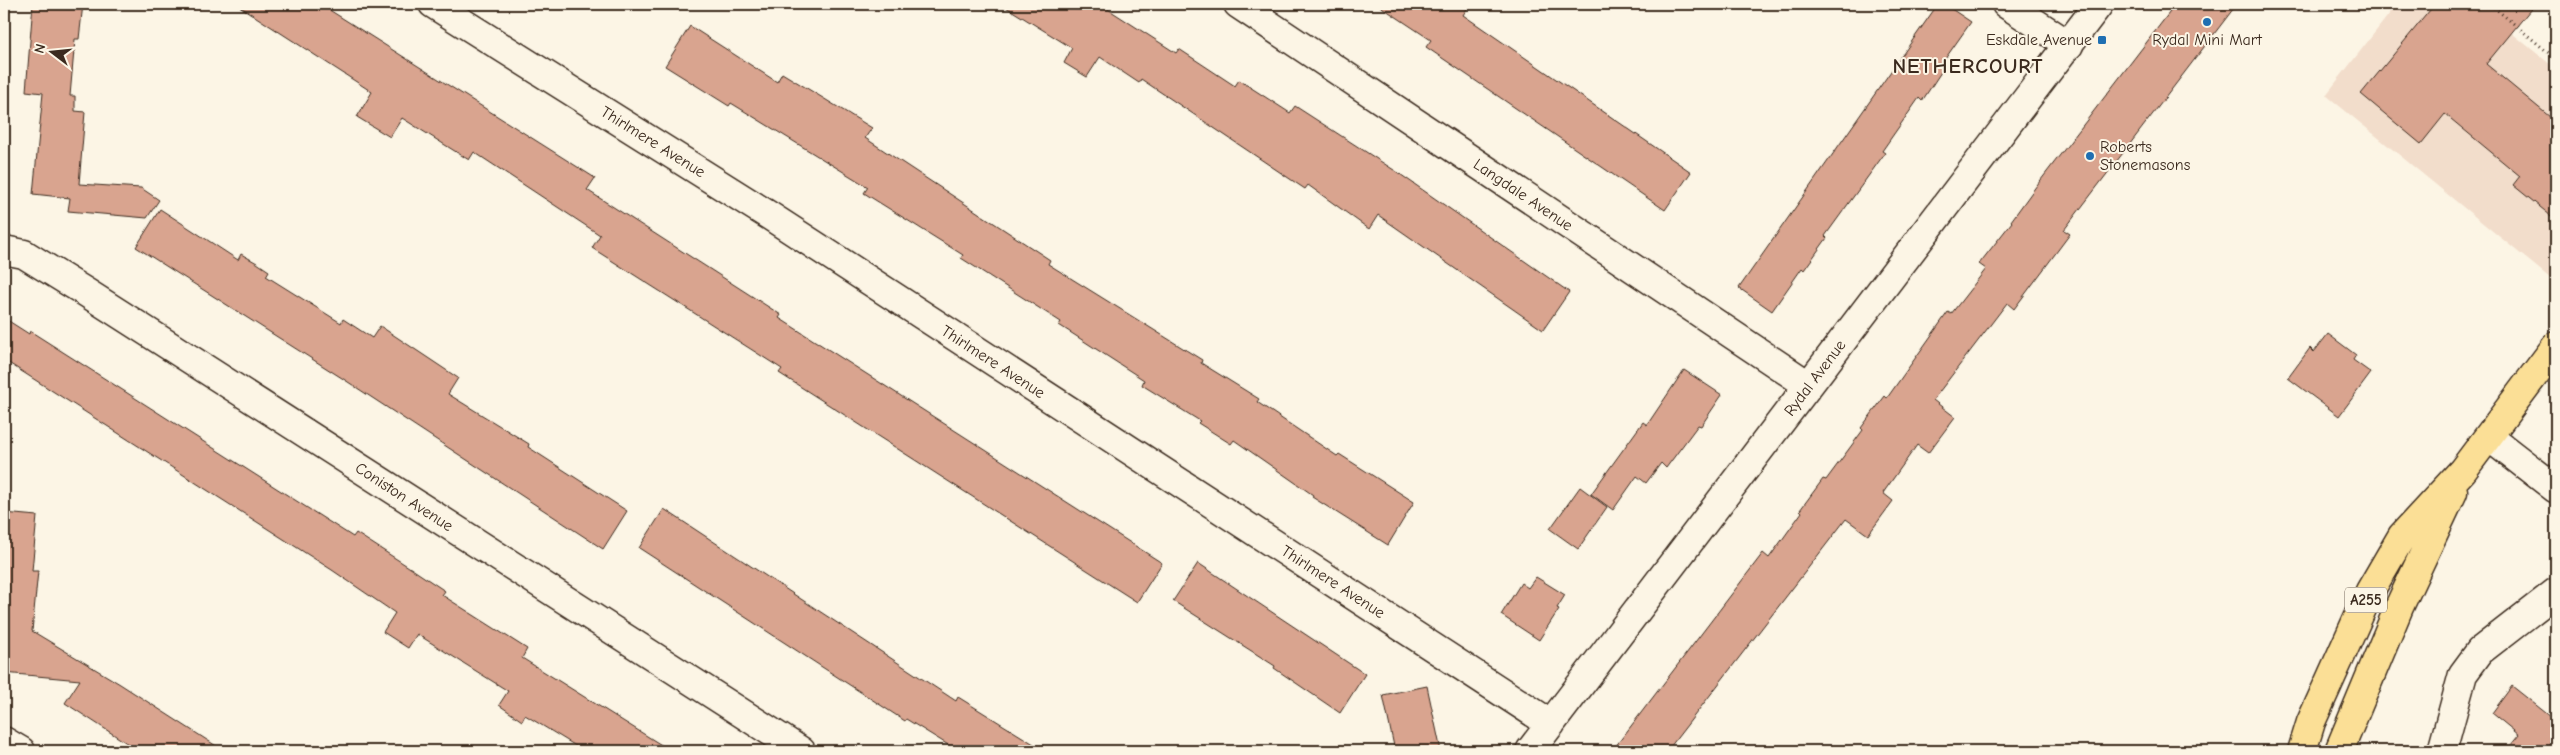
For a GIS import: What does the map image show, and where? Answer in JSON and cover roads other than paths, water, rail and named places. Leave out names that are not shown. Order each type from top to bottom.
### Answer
[{"type":"main road","name":"A255","points":[[2302,751],[2312,722],[2370,591],[2402,536],[2463,470],[2556,346]]},
{"type":"main road","name":"A255","points":[[2339,751],[2399,607],[2463,470]]},
{"type":"street","name":"Thirlmere Avenue","points":[[433,4],[770,216],[1551,724]]},
{"type":"street","name":"Langdale Avenue","points":[[1238,4],[1808,386]]},
{"type":"street","points":[[2006,4],[2069,45]]},
{"type":"street","name":"Rydal Avenue","points":[[1530,751],[2099,4]]},
{"type":"street","name":"Coniston Avenue","points":[[4,250],[24,254],[88,293],[801,751]]},
{"type":"street","points":[[2489,437],[2556,489]]},
{"type":"street","points":[[2442,751],[2463,674],[2480,651],[2556,592]]},
{"type":"street","points":[[4,741],[20,751]]},
{"type":"place","name":"Rydal Mini Mart","points":[[2207,22]]},
{"type":"place","name":"Eskdale Avenue","points":[[2102,40]]},
{"type":"place","name":"Roberts Stonemasons","points":[[2090,156]]},
{"type":"district","name":"NETHERCOURT","points":[[1968,66]]}]
